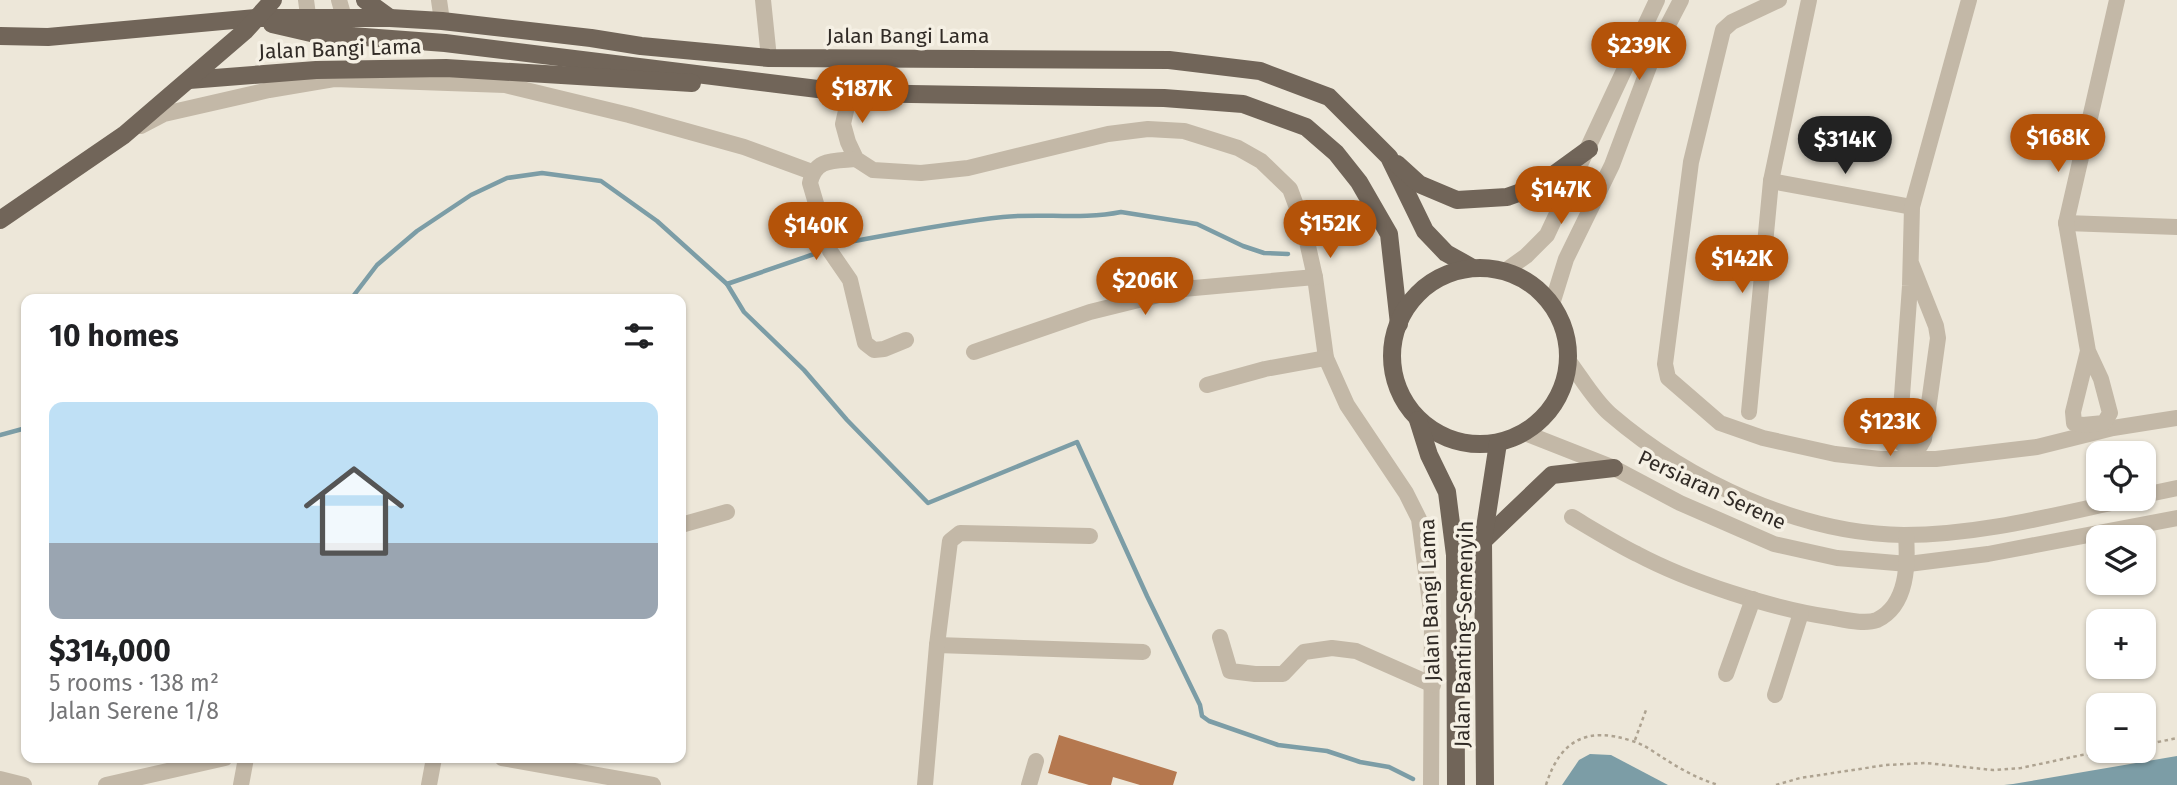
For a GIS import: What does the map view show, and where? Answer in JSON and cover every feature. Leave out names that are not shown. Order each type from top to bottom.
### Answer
[{"type":"main road","points":[[256,18],[274,0]]},
{"type":"main road","points":[[365,0],[390,18]]},
{"type":"main road","name":"Jalan Bangi Lama","points":[[0,36],[48,37],[256,18],[279,27],[308,17],[390,18],[442,21],[641,46],[769,58],[1168,60],[1260,71],[1329,97],[1389,157],[1425,231],[1446,253],[1471,267],[1505,271],[1531,284],[1552,304],[1564,331],[1568,360],[1562,388],[1548,414],[1525,433],[1498,443],[1471,445],[1442,437],[1418,420]]},
{"type":"main road","name":"Jalan Bangi Lama","points":[[344,17],[445,43],[850,93],[1177,99],[1243,104],[1306,127],[1336,153],[1359,182],[1389,234],[1399,324]]},
{"type":"main road","name":"Jalan Bangi Lama","points":[[0,220],[124,135],[245,31],[256,18]]},
{"type":"main road","name":"Jalan Bangi Lama","points":[[189,80],[316,70],[446,68],[680,83],[744,80]]},
{"type":"main road","points":[[1389,157],[1419,184],[1457,200],[1507,197],[1538,186],[1588,149]]},
{"type":"main road","name":"Jalan Bangi Lama","points":[[1456,785],[1455,555],[1447,492],[1429,455],[1418,420],[1401,396],[1392,368],[1393,338],[1404,311],[1423,288],[1444,275],[1471,267]]},
{"type":"main road","name":"Jalan Banting-Semenyih","points":[[1485,785],[1483,541],[1498,443]]},
{"type":"main road","points":[[1483,541],[1552,475],[1614,468]]},
{"type":"street","points":[[439,0],[442,21]]},
{"type":"street","points":[[763,0],[769,58]]},
{"type":"street","points":[[1505,271],[1526,256],[1547,235],[1657,0]]},
{"type":"street","points":[[1552,304],[1566,259],[1612,165],[1656,48],[1681,0]]},
{"type":"street","points":[[1779,0],[1731,22],[1723,30],[1691,162],[1665,364],[1668,378],[1720,423],[1763,438],[1835,454],[1880,459],[1936,459],[2037,447],[2113,428],[2177,418]]},
{"type":"street","points":[[1911,263],[1938,338],[1924,439],[1920,446],[1909,449],[1902,444],[1899,436],[1911,263],[1912,207],[1969,0]]},
{"type":"street","points":[[2088,351],[2066,223],[2117,0]]},
{"type":"street","points":[[1749,412],[1771,181],[1807,2]]},
{"type":"street","points":[[124,135],[164,114],[269,90],[334,79],[505,85],[744,147],[812,172]]},
{"type":"street","points":[[850,93],[842,124],[856,159],[873,170],[921,173],[968,167],[1108,134],[1148,129],[1184,131],[1238,148],[1261,161],[1290,189],[1303,223],[1315,277],[1326,358],[1347,405],[1406,494],[1419,519],[1432,618],[1431,785]]},
{"type":"street","points":[[856,159],[825,162],[812,172],[810,183],[830,251],[850,280],[865,343],[874,350],[906,340]]},
{"type":"street","points":[[1771,181],[1912,207]]},
{"type":"street","points":[[2066,223],[2177,227]]},
{"type":"street","points":[[974,352],[1090,312],[1183,289],[1315,277]]},
{"type":"street","points":[[1207,385],[1265,369],[1326,358]]},
{"type":"street","name":"Persiaran Serene","points":[[1568,360],[1608,412],[1650,444],[1696,473],[1779,513],[1863,533],[1906,535],[1990,529],[2086,508]]},
{"type":"street","name":"Persiaran Serene","points":[[1525,433],[1614,468],[1680,503],[1774,544],[1837,558],[1908,565],[1988,554],[2177,518]]},
{"type":"street","points":[[2156,492],[2177,488]]},
{"type":"street","points":[[686,524],[727,512]]},
{"type":"street","points":[[1572,517],[1639,555],[1720,588],[1801,613],[1849,621],[1875,621],[1890,610],[1899,597],[1908,565],[1906,535]]},
{"type":"street","points":[[925,785],[937,645],[950,541],[960,533],[1090,536]]},
{"type":"street","points":[[1726,674],[1754,599]]},
{"type":"street","points":[[1775,695],[1801,613]]},
{"type":"street","points":[[1220,637],[1230,671],[1283,674],[1304,652],[1332,649],[1356,651],[1433,685]]},
{"type":"street","points":[[937,645],[1143,652]]},
{"type":"street","points":[[1029,785],[1036,761]]},
{"type":"street","points":[[106,785],[203,763]]},
{"type":"street","points":[[241,785],[245,763]]},
{"type":"street","points":[[429,785],[434,763]]},
{"type":"street","points":[[571,763],[598,765],[653,785]]},
{"type":"street","points":[[0,779],[24,785]]},
{"type":"path","points":[[1635,741],[1646,710]]},
{"type":"path","points":[[1546,785],[1553,765],[1569,745],[1603,734],[1635,741],[1683,771],[1718,785]]},
{"type":"path","points":[[2156,742],[2177,738]]},
{"type":"path","points":[[1776,785],[1800,778],[1886,765],[1926,763],[1993,770],[2021,768],[2086,755]]},
{"type":"water","points":[[1590,754],[1611,755],[1668,785],[1562,785],[1579,760]]},
{"type":"water","points":[[2177,756],[2177,785],[2004,785],[2136,763],[2156,763],[2156,760]]},
{"type":"building","points":[[1059,735],[1177,772],[1173,785],[1140,785],[1113,777],[1111,785],[1089,785],[1048,773]]},
{"type":"waterway","points":[[355,294],[377,265],[417,231],[471,195],[507,178],[542,173],[601,181],[657,221],[727,284],[744,312],[804,370],[847,420],[928,503],[1077,442],[1200,705],[1202,716],[1209,721],[1278,745],[1327,751],[1360,762],[1389,767],[1413,779]]},
{"type":"waterway","points":[[833,245],[1003,217],[1092,216],[1121,212],[1197,224],[1264,253],[1288,254]]},
{"type":"waterway","points":[[727,284],[817,253]]},
{"type":"waterway","points":[[0,435],[21,429]]}]
